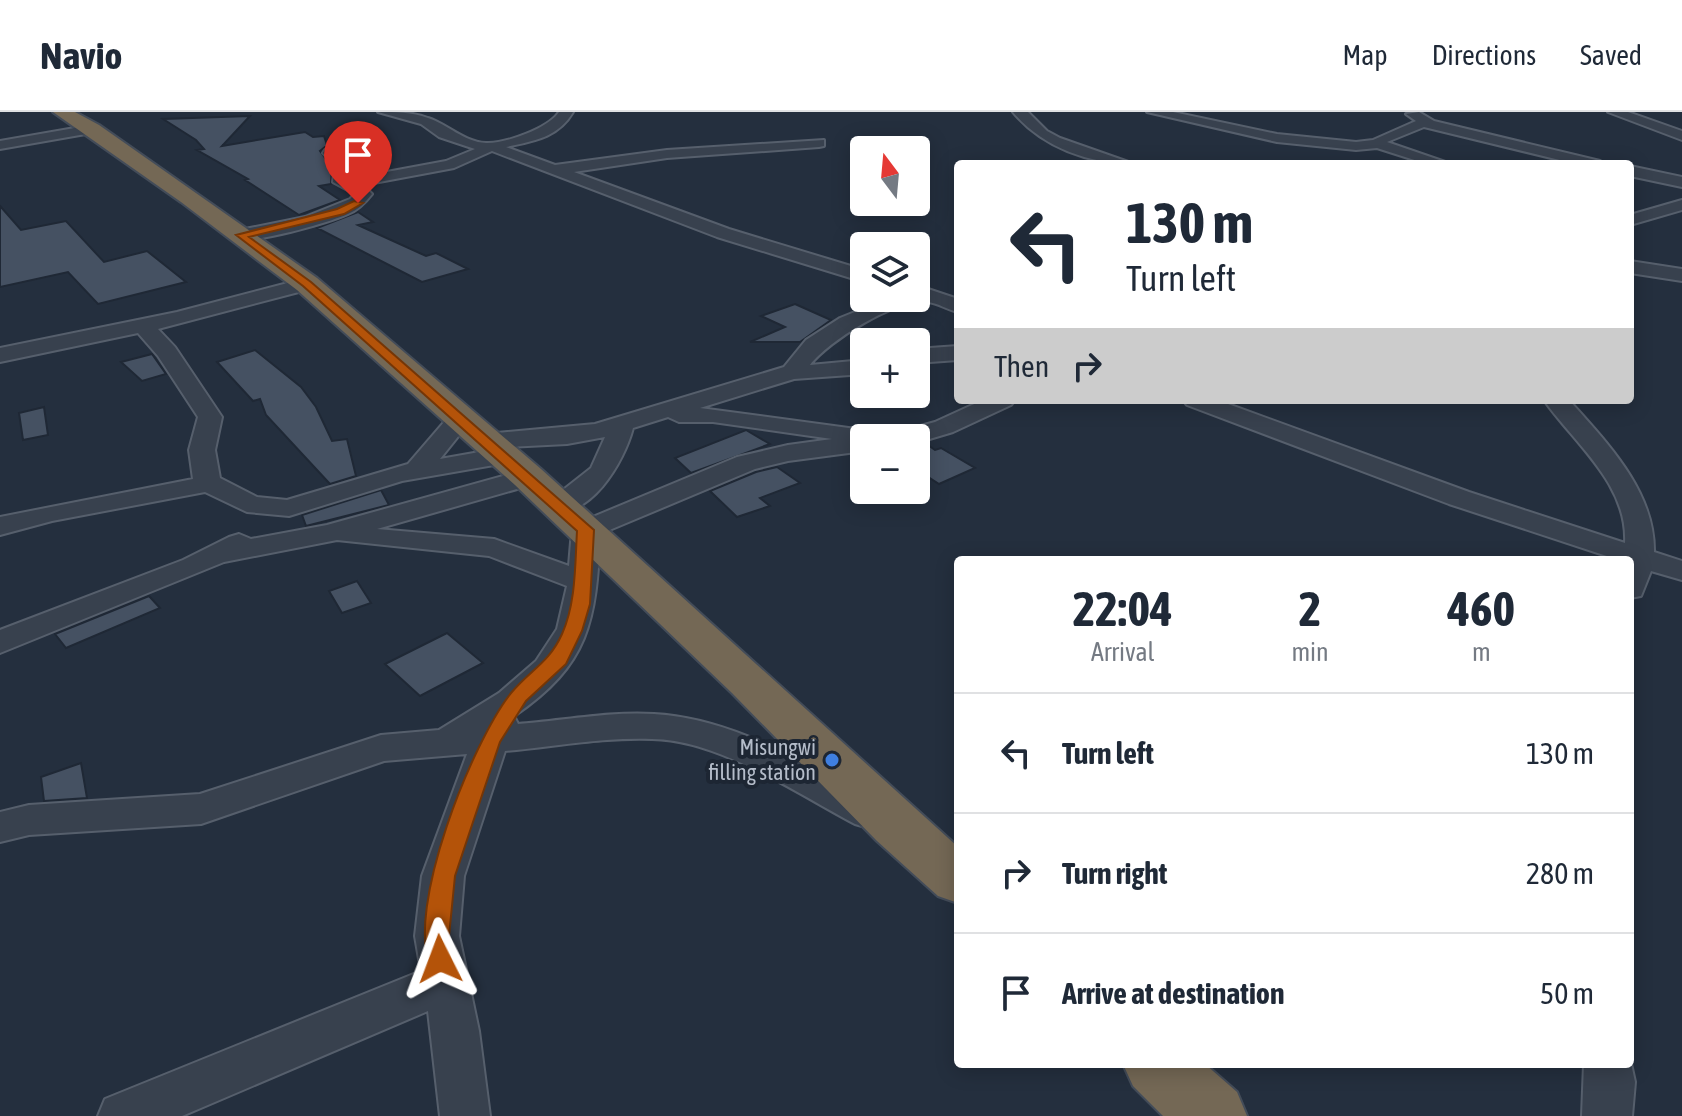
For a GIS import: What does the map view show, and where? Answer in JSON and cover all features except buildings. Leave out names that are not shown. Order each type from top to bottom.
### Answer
[{"type":"highway","points":[[82,120],[307,284],[586,530],[749,682],[896,826],[954,877]]},
{"type":"highway","points":[[1161,1068],[1212,1116]]},
{"type":"street","points":[[385,112],[426,121],[444,134],[489,147],[723,233],[850,272]]},
{"type":"street","points":[[351,186],[356,181],[461,161],[489,147],[541,133],[563,121],[566,112]]},
{"type":"street","points":[[1020,112],[1042,134],[1055,141],[1114,160]]},
{"type":"street","points":[[1154,112],[1277,138],[1356,146],[1378,144],[1430,160]]},
{"type":"street","points":[[1407,112],[1426,119],[1425,123]]},
{"type":"street","points":[[1615,112],[1682,136]]},
{"type":"street","points":[[0,145],[82,120]]},
{"type":"street","points":[[1378,144],[1380,140],[1425,123],[1578,160]]},
{"type":"street","points":[[552,170],[667,154],[819,143]]},
{"type":"street","points":[[241,235],[351,207],[364,194],[341,182],[343,165],[330,153]]},
{"type":"street","points":[[1634,172],[1682,182]]},
{"type":"street","points":[[1634,219],[1682,205]]},
{"type":"street","points":[[1634,268],[1682,275]]},
{"type":"street","points":[[0,355],[224,308],[307,284]]},
{"type":"street","points":[[930,295],[954,304]]},
{"type":"street","points":[[792,372],[814,345],[847,322],[872,312]]},
{"type":"street","points":[[143,325],[173,360],[210,417],[203,439],[202,465],[209,483],[242,501],[272,510],[308,504],[494,448],[621,425],[792,372],[850,369]]},
{"type":"street","points":[[930,355],[954,353]]},
{"type":"street","points":[[930,430],[956,423],[995,404]]},
{"type":"street","points":[[1206,404],[1459,498],[1682,571]]},
{"type":"street","points":[[1559,404],[1625,489],[1635,513],[1640,557],[1634,576]]},
{"type":"street","points":[[657,414],[713,415],[850,435]]},
{"type":"street","points":[[760,422],[788,453]]},
{"type":"street","points":[[558,505],[602,475],[613,455],[621,425]]},
{"type":"street","points":[[446,744],[519,697],[559,660],[573,631],[581,604],[586,530],[746,463],[788,453],[850,445]]},
{"type":"street","points":[[417,470],[494,448]]},
{"type":"street","points":[[331,533],[494,448]]},
{"type":"street","points":[[0,526],[35,516],[143,498],[209,483]]},
{"type":"street","points":[[0,642],[221,554],[241,542],[272,510]]},
{"type":"street","points":[[221,554],[331,533],[494,548],[582,581]]},
{"type":"street","points":[[465,1116],[455,1031],[437,936],[443,876],[490,742],[519,697]]},
{"type":"street","points":[[0,827],[29,820],[201,809],[381,748],[490,742],[653,726],[683,729],[717,739],[896,826]]},
{"type":"street","points":[[123,1116],[444,983]]},
{"type":"street","points":[[1607,1116],[1608,1068]]},
{"type":"place","name":"Misungwi filling station","points":[[832,760]]},
{"type":"route","points":[[358,203],[341,212],[241,235],[307,284],[586,530],[581,604],[573,631],[559,660],[519,697],[490,742],[443,876],[437,936],[440,959]]}]
